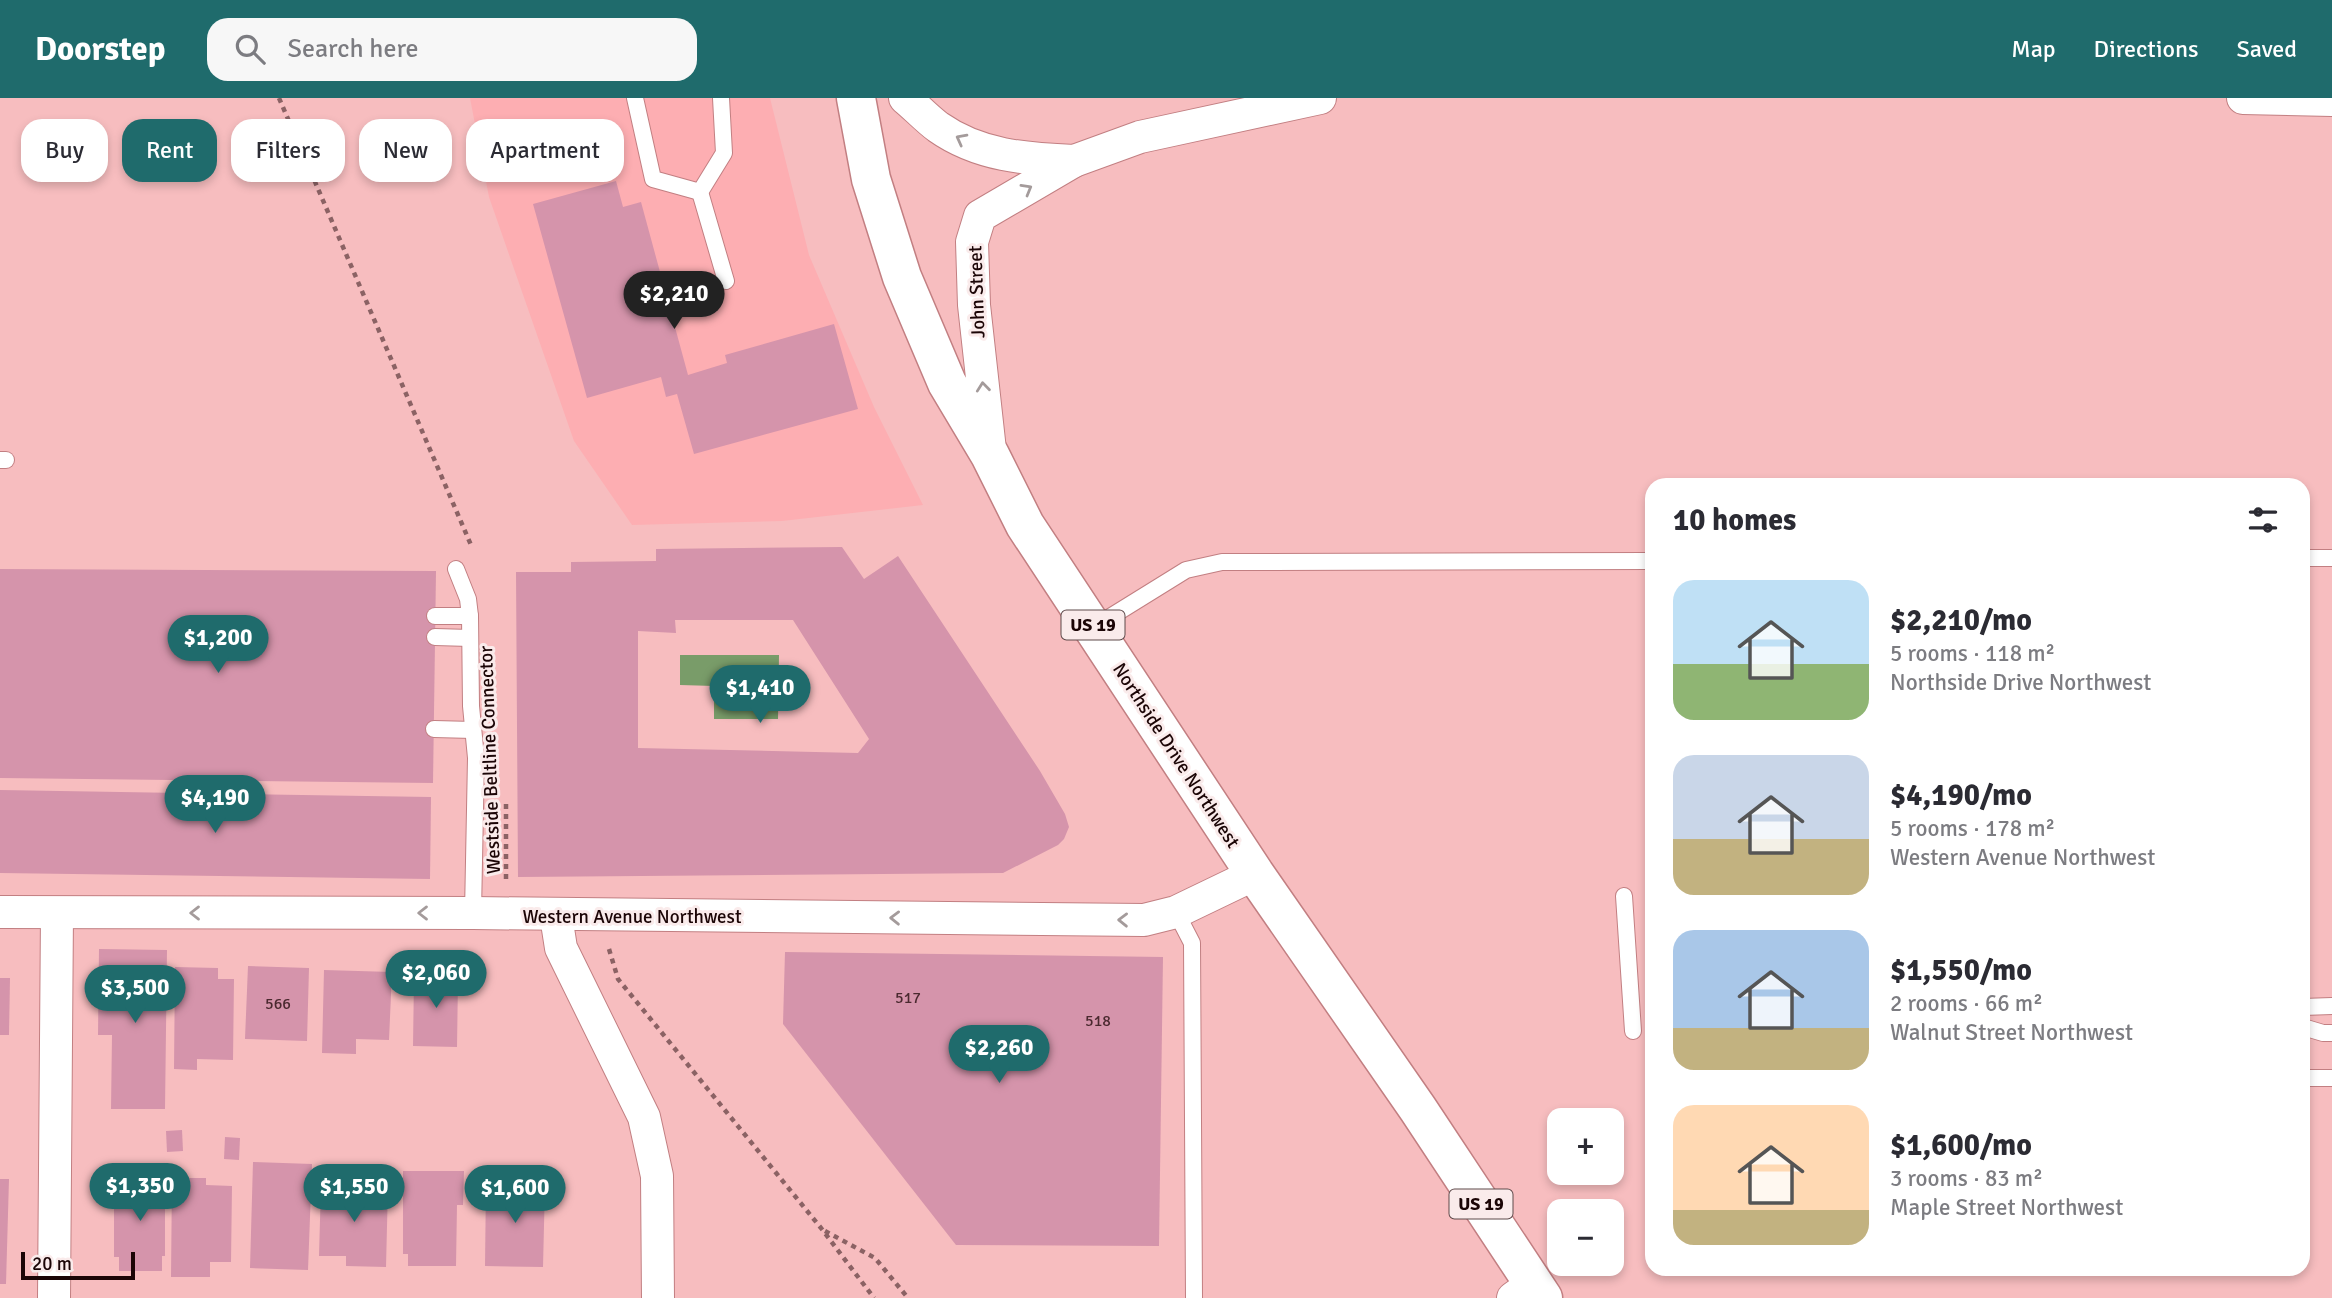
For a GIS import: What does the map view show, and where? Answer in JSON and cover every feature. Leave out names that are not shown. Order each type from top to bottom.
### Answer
[{"type":"main road","name":"Northside Drive Northwest","points":[[856,98],[871,179],[902,277],[947,383],[990,455],[1025,525],[1255,874],[1418,1109],[1530,1293]]},
{"type":"street","points":[[905,98],[938,127],[979,149],[1025,159],[1074,161],[1140,137],[1320,98]]},
{"type":"street","points":[[2243,98],[2332,100]]},
{"type":"street","name":"John Street","points":[[990,455],[974,305],[972,242],[979,216],[1074,161]]},
{"type":"street","name":"Western Avenue Northwest","points":[[0,912],[473,913],[556,916],[1144,920],[1176,912],[1255,874]]},
{"type":"street","points":[[54,1298],[57,913]]},
{"type":"street","points":[[556,916],[561,948],[644,1117],[657,1176],[658,1298]]},
{"type":"lane","points":[[635,98],[653,179],[700,192]]},
{"type":"lane","points":[[721,98],[724,153],[700,192],[726,281]]},
{"type":"lane","points":[[2310,558],[2332,558]]},
{"type":"lane","points":[[1094,627],[1186,570],[1222,562],[1645,561]]},
{"type":"lane","points":[[456,569],[468,599],[470,616],[476,758],[473,913]]},
{"type":"lane","points":[[435,616],[470,616]]},
{"type":"lane","points":[[435,637],[470,638]]},
{"type":"lane","points":[[434,729],[473,730]]},
{"type":"lane","points":[[1624,896],[1633,1031]]},
{"type":"lane","points":[[1176,912],[1192,943],[1194,1298]]},
{"type":"lane","points":[[2310,1007],[2332,1006]]},
{"type":"lane","points":[[2310,1029],[2332,1033]]},
{"type":"lane","points":[[2310,1078],[2332,1078]]},
{"type":"path","points":[[279,98],[464,532],[476,553]]},
{"type":"path","name":"Westside Beltline Connector","points":[[506,796],[508,885]]},
{"type":"path","points":[[608,946],[618,979],[821,1228],[874,1298]]},
{"type":"path","points":[[821,1228],[875,1258],[908,1298]]},
{"type":"shaded area","points":[[470,98],[770,98],[809,255],[874,407],[923,505],[782,521],[632,525],[574,441],[486,182],[624,182],[624,119],[474,119]]},
{"type":"shaded area","points":[[680,655],[779,655],[778,719],[714,719],[714,686],[680,685]]},
{"type":"building","points":[[616,182],[623,207],[641,202],[688,375],[727,363],[725,355],[834,324],[858,409],[694,454],[677,394],[666,397],[661,377],[587,398],[533,204]]},
{"type":"building","points":[[842,547],[864,579],[898,556],[1040,771],[1065,814],[1069,827],[1064,839],[1058,845],[1003,873],[518,877],[516,572],[571,572],[571,562],[656,561],[656,549]],"holes":[[[675,620],[793,620],[869,739],[858,753],[638,748],[638,631],[676,633]]]},
{"type":"building","points":[[0,569],[436,571],[433,783],[0,778]]},
{"type":"building","points":[[0,790],[431,797],[430,879],[0,873]]},
{"type":"building","points":[[99,949],[167,950],[165,1109],[111,1109],[112,1035],[98,1035]]},
{"type":"building","points":[[785,952],[1163,957],[1159,1246],[956,1245],[783,1024]]},
{"type":"building","points":[[248,966],[309,968],[307,1041],[245,1039]]},
{"type":"building","points":[[175,967],[218,968],[218,979],[234,979],[233,1060],[197,1059],[197,1070],[174,1069]]},
{"type":"building","points":[[324,970],[392,972],[389,1040],[356,1039],[356,1054],[322,1053]]},
{"type":"building","points":[[422,972],[450,972],[450,979],[458,979],[457,1047],[413,1046],[414,978],[422,978]]},
{"type":"building","points":[[0,978],[10,978],[9,1035],[0,1035]]},
{"type":"building","points":[[182,1130],[183,1151],[167,1152],[166,1131]]},
{"type":"building","points":[[225,1137],[240,1138],[239,1160],[224,1159]]},
{"type":"building","points":[[253,1162],[312,1164],[308,1270],[250,1268]]},
{"type":"building","points":[[403,1171],[464,1171],[463,1205],[457,1205],[456,1266],[408,1266],[408,1254],[403,1254]]},
{"type":"building","points":[[114,1176],[165,1176],[165,1256],[162,1256],[162,1271],[119,1271],[119,1257],[114,1257]]},
{"type":"building","points":[[172,1178],[206,1178],[206,1185],[232,1186],[231,1262],[210,1262],[210,1277],[171,1277]]},
{"type":"building","points":[[0,1179],[9,1179],[6,1284],[0,1284]]},
{"type":"building","points":[[486,1183],[545,1184],[543,1267],[485,1266]]},
{"type":"building","points":[[321,1184],[388,1186],[386,1267],[346,1266],[346,1256],[319,1256]]}]
